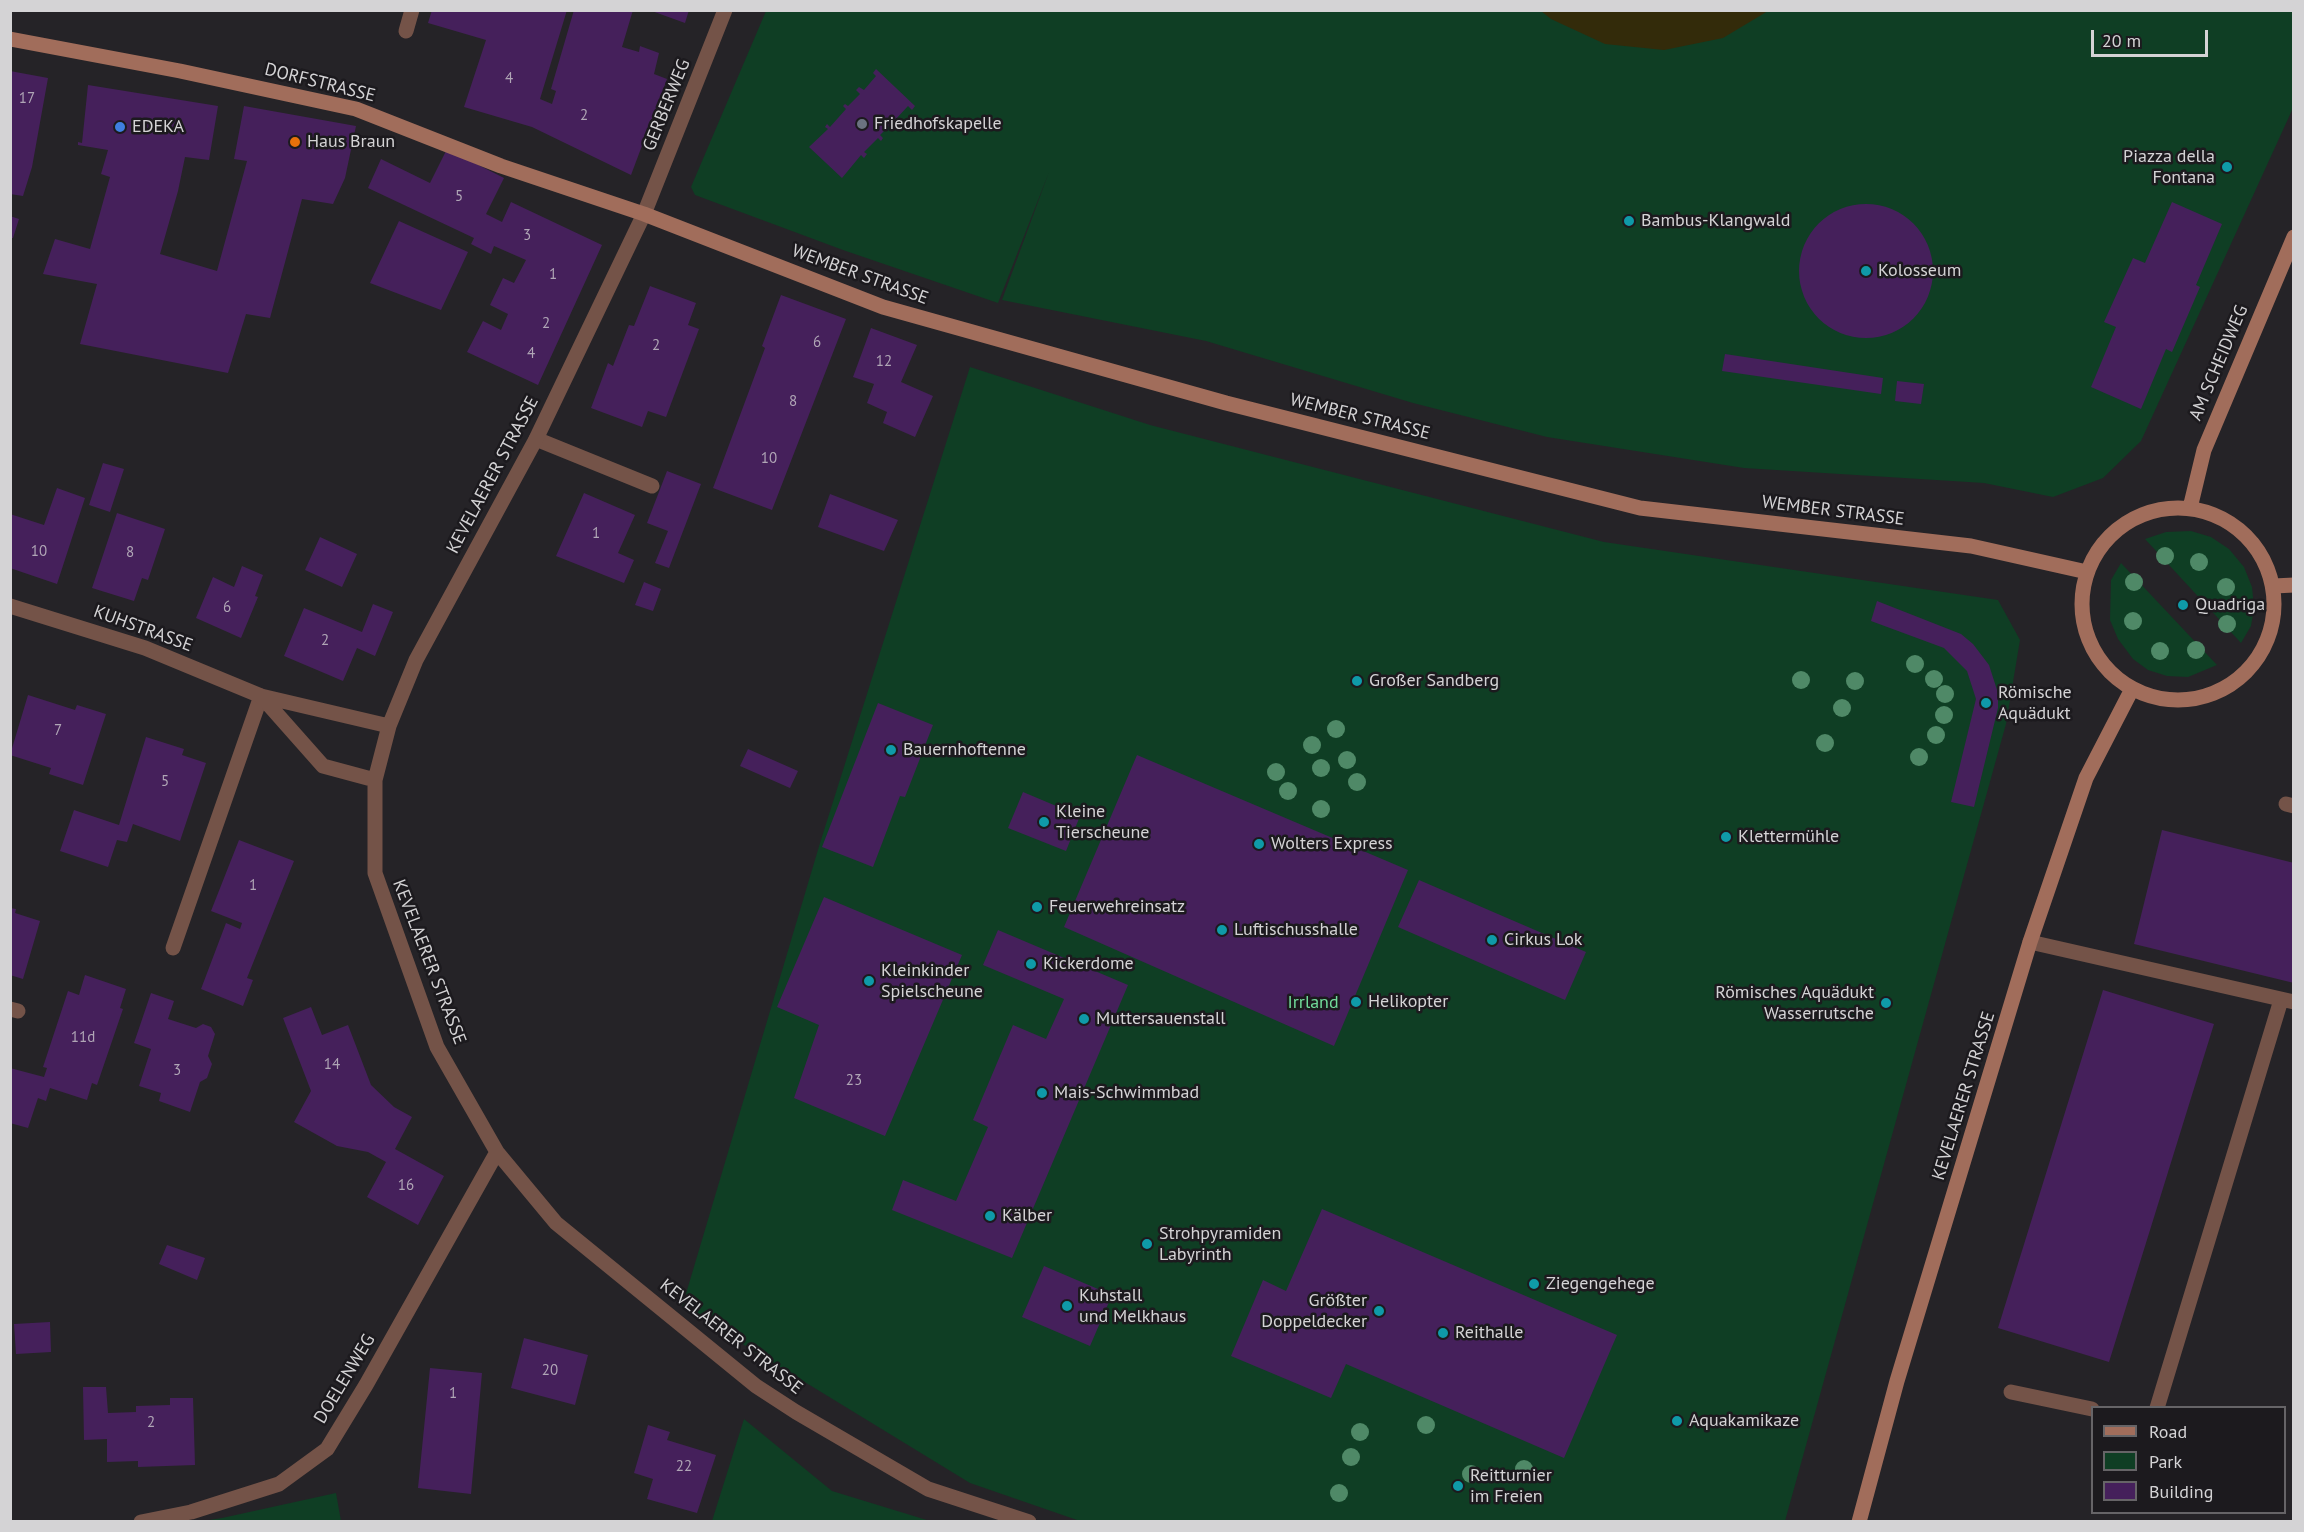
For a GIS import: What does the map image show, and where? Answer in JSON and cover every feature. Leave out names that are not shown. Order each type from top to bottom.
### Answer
[{"type":"main road","name":"DORFSTRASSE","points":[[10,39],[180,71],[356,109],[501,166],[644,214]]},
{"type":"main road","name":"WEMBER STRASSE","points":[[644,214],[883,307],[1226,403],[1640,508],[1971,546],[2086,572]]},
{"type":"main road","name":"AM SCHEIDWEG","points":[[2190,508],[2204,450],[2294,237]]},
{"type":"main road","points":[[2190,508],[2217,517],[2242,532],[2262,555],[2274,586],[2274,618],[2265,648],[2245,674],[2219,691],[2190,699],[2161,700],[2131,691],[2100,660],[2089,640],[2082,619],[2082,596],[2086,572],[2101,545],[2124,524],[2155,510],[2190,508]]},
{"type":"main road","points":[[2274,586],[2294,585]]},
{"type":"main road","name":"KEVELAERER STRASSE","points":[[1859,1521],[1897,1381],[2030,942],[2086,778],[2131,691]]},
{"type":"street","points":[[406,31],[412,10]]},
{"type":"street","name":"GERBERWEG","points":[[644,214],[725,10]]},
{"type":"street","name":"KEVELAERER STRASSE","points":[[644,214],[536,439],[416,660],[389,726],[375,780],[375,873],[437,1047],[497,1152],[556,1223],[756,1386],[928,1489],[1029,1521]]},
{"type":"street","points":[[536,439],[652,486]]},
{"type":"street","name":"KUHSTRASSE","points":[[10,606],[145,648],[261,696],[389,726]]},
{"type":"street","points":[[173,948],[261,696]]},
{"type":"street","name":"KUHSTRASSE","points":[[261,696],[323,766],[375,780]]},
{"type":"street","points":[[2030,942],[2288,1001],[2157,1406]]},
{"type":"street","name":"DOELENWEG","points":[[141,1521],[191,1512],[279,1484],[327,1449],[497,1152]]},
{"type":"street","points":[[2011,1392],[2091,1409]]},
{"type":"green space","points":[[766,11],[2293,11],[2293,108],[2141,441],[2103,478],[2053,497],[1984,483],[1744,468],[1547,437],[1413,403],[1206,341],[1002,300],[1049,172],[998,303],[843,250],[695,195],[691,187]]},
{"type":"green space","name":"Irrland","points":[[970,367],[1150,425],[1604,542],[1998,600],[2020,640],[2006,724],[1785,1521],[1080,1521],[970,1483],[682,1307],[820,843]]},
{"type":"green space","points":[[2191,531],[2211,537],[2229,549],[2244,567],[2252,587],[2254,607],[2251,626],[2241,643],[2145,539],[2166,532]]},
{"type":"green space","points":[[2121,563],[2217,665],[2188,677],[2167,676],[2148,670],[2133,659],[2118,639],[2110,620],[2111,580]]},
{"type":"green space","points":[[744,1419],[832,1491],[930,1521],[712,1521]]},
{"type":"green space","points":[[336,1493],[341,1521],[203,1521],[222,1518]]},
{"type":"sand","points":[[1541,11],[1768,11],[1723,38],[1664,50],[1605,44],[1551,19]]},
{"type":"building","points":[[432,10],[567,10],[540,99],[552,104],[556,91],[551,89],[574,10],[633,10],[622,47],[639,52],[640,46],[659,53],[654,74],[667,79],[631,175],[532,127],[464,107],[486,40],[428,23]]},
{"type":"building","points":[[649,10],[689,10],[685,23]]},
{"type":"building","name":"Friedhofskapelle","points":[[876,69],[915,106],[912,110],[908,106],[895,120],[899,123],[896,127],[892,123],[880,135],[883,138],[881,141],[878,138],[864,152],[867,154],[864,158],[861,155],[842,178],[809,147],[828,129],[825,127],[827,124],[830,127],[846,109],[843,106],[845,104],[848,106],[860,94],[856,90],[859,87],[864,90],[876,76],[873,73]]},
{"type":"building","points":[[10,71],[48,78],[32,167],[23,196],[10,194]]},
{"type":"building","points":[[88,85],[218,106],[209,160],[185,157],[160,254],[217,271],[247,161],[234,159],[244,106],[356,126],[345,178],[333,204],[302,199],[270,318],[246,314],[228,373],[80,344],[97,284],[43,274],[55,239],[90,249],[110,177],[101,174],[108,150],[78,145],[78,142],[82,143]]},
{"type":"building","points":[[447,149],[504,178],[486,214],[502,222],[511,202],[602,245],[538,385],[467,352],[483,321],[501,330],[508,314],[490,305],[503,278],[514,283],[526,260],[494,246],[491,254],[471,244],[474,238],[368,188],[381,159],[430,183]]},
{"type":"building","points":[[2172,202],[2222,224],[2196,285],[2200,287],[2172,352],[2166,349],[2141,409],[2091,387],[2116,327],[2104,322],[2133,258],[2145,263]]},
{"type":"building","name":"Kolosseum","points":[[1866,204],[1892,209],[1913,224],[1928,245],[1933,271],[1928,297],[1913,318],[1892,333],[1866,338],[1840,333],[1819,318],[1804,297],[1799,271],[1804,245],[1819,224],[1840,209]]},
{"type":"building","points":[[10,216],[19,219],[13,238],[10,238]]},
{"type":"building","points":[[399,221],[468,252],[441,310],[370,283]]},
{"type":"building","points":[[650,286],[696,303],[688,325],[699,329],[666,417],[648,411],[642,427],[591,408],[608,363],[613,366],[629,325],[634,326]]},
{"type":"building","points":[[781,295],[846,319],[772,510],[713,488],[765,348],[762,346]]},
{"type":"building","points":[[871,328],[917,345],[901,382],[933,396],[915,437],[883,423],[887,412],[867,403],[874,384],[853,377]]},
{"type":"building","points":[[1725,354],[1883,378],[1881,394],[1722,371]]},
{"type":"building","points":[[1897,381],[1924,384],[1921,404],[1895,401]]},
{"type":"building","points":[[103,463],[124,469],[110,512],[89,505]]},
{"type":"building","points":[[667,471],[701,484],[669,568],[655,563],[668,531],[647,523]]},
{"type":"building","points":[[57,488],[85,498],[57,584],[10,568],[10,514],[44,525]]},
{"type":"building","points":[[584,493],[635,515],[618,553],[634,560],[624,583],[556,556]]},
{"type":"building","points":[[830,494],[898,520],[884,551],[818,527]]},
{"type":"building","points":[[117,513],[165,529],[148,580],[142,578],[134,601],[92,588]]},
{"type":"building","points":[[320,537],[357,554],[342,587],[305,570]]},
{"type":"building","points":[[242,566],[263,575],[255,596],[258,597],[241,638],[196,618],[213,577],[234,587]]},
{"type":"building","points":[[644,582],[661,589],[653,611],[635,605]]},
{"type":"building","name":"Römische Aquädukt","points":[[1877,601],[1961,634],[1973,644],[1989,665],[1998,693],[1998,708],[1974,807],[1951,802],[1976,699],[1967,671],[1944,648],[1871,621]]},
{"type":"building","points":[[373,604],[393,612],[375,656],[357,648],[343,681],[284,656],[304,608],[362,632]]},
{"type":"building","points":[[28,695],[75,710],[77,705],[106,714],[83,785],[49,774],[51,768],[10,755]]},
{"type":"building","points":[[878,703],[933,725],[905,797],[900,796],[873,867],[822,847]]},
{"type":"building","points":[[146,737],[184,749],[182,755],[206,763],[180,841],[133,824],[127,842],[117,840],[108,867],[60,851],[74,810],[119,825]]},
{"type":"building","points":[[748,749],[798,771],[790,788],[740,766]]},
{"type":"building","name":"Luftischusshalle","points":[[1137,755],[1408,870],[1334,1046],[1064,927]]},
{"type":"building","name":"Kleine Tierscheune","points":[[1023,792],[1080,816],[1066,851],[1008,828]]},
{"type":"building","points":[[2162,830],[2294,863],[2294,983],[2134,944]]},
{"type":"building","points":[[239,840],[294,861],[247,978],[253,980],[243,1006],[201,989],[226,923],[240,929],[242,923],[211,911]]},
{"type":"building","name":"Cirkus Lok","points":[[1419,880],[1586,952],[1565,1000],[1398,927]]},
{"type":"building","name":"Kleinkinder Spielscheune","points":[[824,897],[962,955],[885,1136],[794,1098],[819,1025],[777,1007]]},
{"type":"building","points":[[10,908],[16,909],[15,913],[40,921],[23,979],[10,975]]},
{"type":"building","points":[[998,930],[1128,985],[1012,1258],[892,1210],[903,1180],[956,1201],[988,1127],[973,1120],[1013,1025],[1046,1039],[1064,999],[983,965]]},
{"type":"building","points":[[85,975],[126,989],[120,1008],[123,1009],[97,1085],[92,1083],[87,1100],[50,1088],[46,1101],[38,1098],[28,1128],[10,1123],[10,1068],[44,1077],[47,1068],[43,1067],[68,991],[79,995]]},
{"type":"building","points":[[2103,990],[2214,1024],[2109,1362],[1998,1328]]},
{"type":"building","points":[[151,993],[174,1001],[168,1019],[196,1028],[203,1024],[211,1027],[215,1034],[208,1056],[212,1064],[207,1078],[200,1082],[190,1112],[159,1101],[161,1093],[139,1086],[151,1049],[134,1043]]},
{"type":"building","points":[[311,1007],[322,1035],[348,1025],[371,1085],[394,1107],[412,1117],[395,1149],[444,1176],[418,1225],[367,1197],[386,1162],[368,1152],[337,1146],[294,1122],[311,1091],[283,1018]]},
{"type":"building","name":"Reithalle","points":[[1322,1209],[1617,1335],[1564,1458],[1346,1364],[1331,1398],[1231,1356],[1263,1280],[1286,1291]]},
{"type":"building","points":[[167,1245],[205,1258],[197,1280],[159,1264]]},
{"type":"building","name":"Kuhstall und Melkhaus","points":[[1044,1266],[1112,1295],[1090,1346],[1022,1317]]},
{"type":"building","points":[[50,1322],[51,1352],[16,1354],[14,1324]]},
{"type":"building","points":[[524,1338],[588,1355],[575,1405],[511,1388]]},
{"type":"building","points":[[430,1368],[482,1373],[471,1494],[418,1488]]},
{"type":"building","points":[[83,1387],[106,1387],[108,1413],[136,1412],[136,1406],[170,1405],[170,1398],[193,1398],[195,1465],[138,1467],[138,1461],[107,1462],[107,1439],[84,1440]]},
{"type":"building","points":[[648,1425],[670,1432],[667,1440],[716,1455],[697,1513],[647,1499],[653,1479],[634,1473]]},
{"type":"place","name":"Friedhofskapelle","points":[[862,124]]},
{"type":"place","name":"EDEKA","points":[[120,127]]},
{"type":"place","name":"Haus Braun","points":[[295,142]]},
{"type":"place","name":"Piazza della Fontana","points":[[2227,167]]},
{"type":"place","name":"Bambus-Klangwald","points":[[1629,221]]},
{"type":"place","name":"Kolosseum","points":[[1866,271]]},
{"type":"place","name":"Quadriga","points":[[2183,605]]},
{"type":"place","name":"Großer Sandberg","points":[[1357,681]]},
{"type":"place","name":"Römische Aquädukt","points":[[1986,703]]},
{"type":"place","name":"Bauernhoftenne","points":[[891,750]]},
{"type":"place","name":"Kleine Tierscheune","points":[[1044,822]]},
{"type":"place","name":"Klettermühle","points":[[1726,837]]},
{"type":"place","name":"Wolters Express","points":[[1259,844]]},
{"type":"place","name":"Feuerwehreinsatz","points":[[1037,907]]},
{"type":"place","name":"Luftischusshalle","points":[[1222,930]]},
{"type":"place","name":"Cirkus Lok","points":[[1492,940]]},
{"type":"place","name":"Kickerdome","points":[[1031,964]]},
{"type":"place","name":"Kleinkinder Spielscheune","points":[[869,981]]},
{"type":"place","name":"Helikopter","points":[[1356,1002]]},
{"type":"place","name":"Römisches Aquädukt Wasserrutsche","points":[[1886,1003]]},
{"type":"place","name":"Muttersauenstall","points":[[1084,1019]]},
{"type":"place","name":"Mais-Schwimmbad","points":[[1042,1093]]},
{"type":"place","name":"Kälber","points":[[990,1216]]},
{"type":"place","name":"Strohpyramiden Labyrinth","points":[[1147,1244]]},
{"type":"place","name":"Ziegengehege","points":[[1534,1284]]},
{"type":"place","name":"Kuhstall und Melkhaus","points":[[1067,1306]]},
{"type":"place","name":"Größter Doppeldecker","points":[[1379,1311]]},
{"type":"place","name":"Reithalle","points":[[1443,1333]]},
{"type":"place","name":"Aquakamikaze","points":[[1677,1421]]},
{"type":"place","name":"Reitturnier im Freien","points":[[1458,1486]]}]
